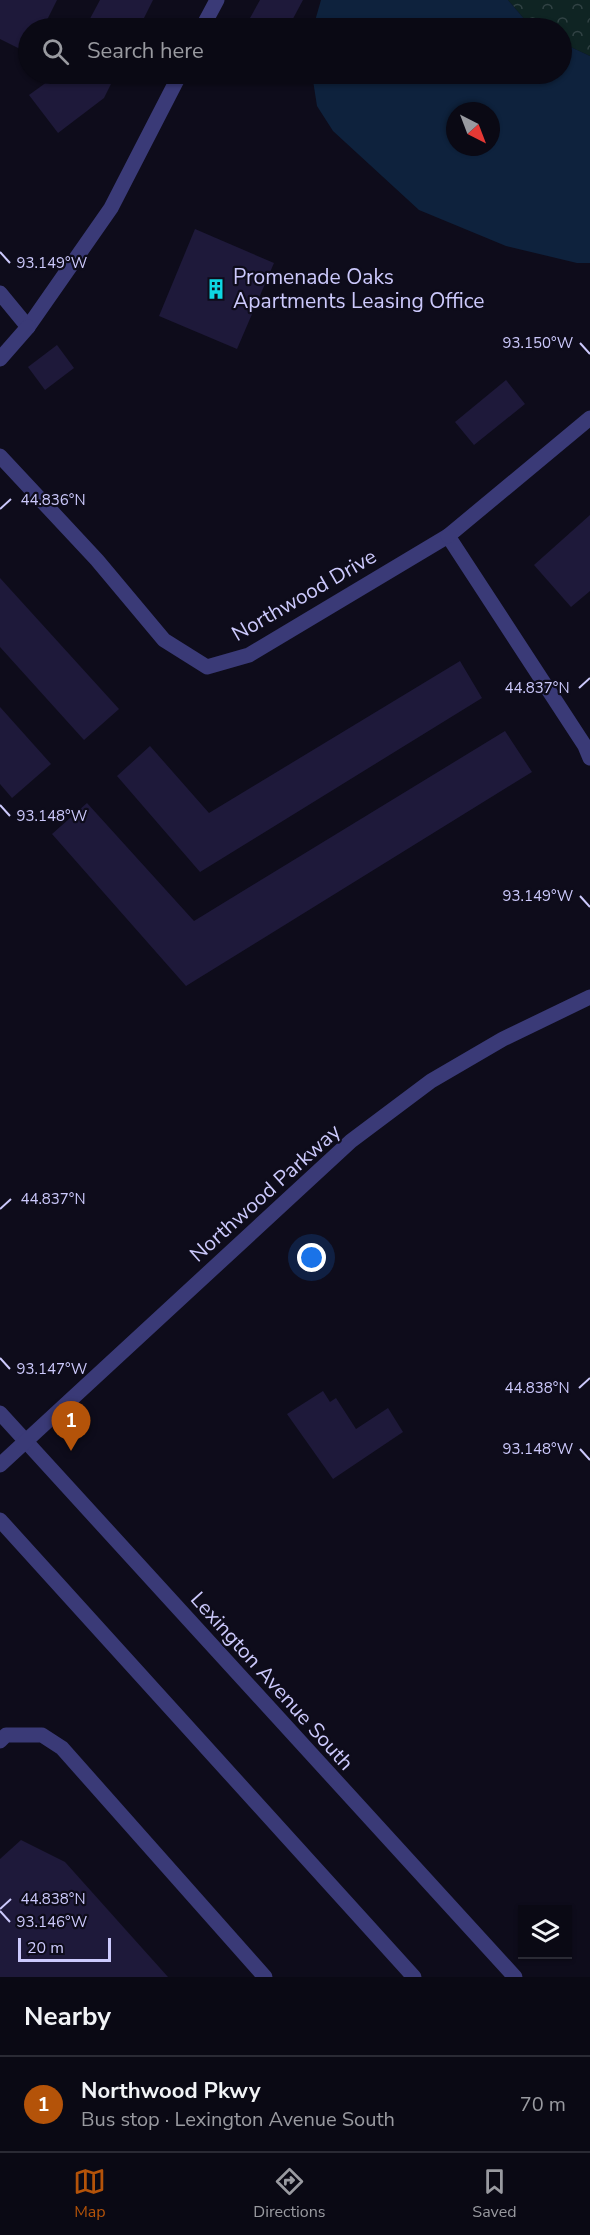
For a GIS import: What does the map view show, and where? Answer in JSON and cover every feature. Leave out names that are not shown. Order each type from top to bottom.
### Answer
[{"type":"street","points":[[207,18],[217,0]]},
{"type":"street","points":[[0,359],[28,327],[111,208],[175,84]]},
{"type":"street","points":[[0,293],[28,327]]},
{"type":"street","name":"Northwood Drive","points":[[0,456],[97,560],[164,640],[207,667],[249,655],[448,536],[590,418]]},
{"type":"street","points":[[448,536],[585,746],[590,758]]},
{"type":"street","name":"Northwood Parkway","points":[[0,1465],[323,1167],[377,1121],[431,1081],[474,1056],[590,997]]},
{"type":"street","name":"Lexington Avenue South","points":[[0,1413],[514,1977]]},
{"type":"street","points":[[0,1520],[414,1977]]},
{"type":"street","points":[[0,1741],[6,1735],[42,1735],[62,1748],[265,1977]]},
{"type":"green space","points":[[508,0],[590,0],[590,56],[572,48],[572,18],[523,18]]},
{"type":"water","points":[[321,0],[508,0],[523,18],[316,18]]},
{"type":"water","points":[[572,48],[590,56],[590,263],[577,263],[506,246],[419,210],[333,131],[317,106],[314,84],[572,84]]},
{"type":"building","points":[[0,0],[57,0],[48,18],[18,18],[18,48],[0,39]]},
{"type":"building","points":[[100,0],[153,0],[144,18],[90,18]]},
{"type":"building","points":[[260,0],[303,0],[293,18],[250,18]]},
{"type":"building","points":[[44,84],[111,84],[104,98],[58,133],[29,95]]},
{"type":"building","name":"Promenade Oaks Apartments Leasing Office","points":[[195,229],[274,263],[237,349],[159,316]]},
{"type":"building","points":[[57,345],[74,368],[45,390],[28,367]]},
{"type":"building","points":[[506,380],[525,404],[474,445],[455,422]]},
{"type":"building","points":[[590,515],[590,591],[571,607],[534,565]]},
{"type":"building","points":[[0,578],[119,709],[84,740],[0,647]]},
{"type":"building","points":[[460,661],[482,698],[200,872],[117,776],[150,746],[209,813]]},
{"type":"building","points":[[0,707],[51,764],[12,798],[0,784]]},
{"type":"building","points":[[505,731],[532,772],[186,986],[52,834],[87,803],[194,921]]},
{"type":"building","points":[[323,1391],[330,1402],[336,1398],[356,1429],[388,1408],[403,1432],[333,1479],[287,1414]]},
{"type":"building","points":[[21,1840],[65,1862],[168,1977],[0,1977],[0,1859]]},
{"type":"place","name":"Promenade Oaks Apartments Leasing Office","points":[[216,289]]},
{"type":"place","name":"Northwood Pkwy","points":[[71,1451]]}]
